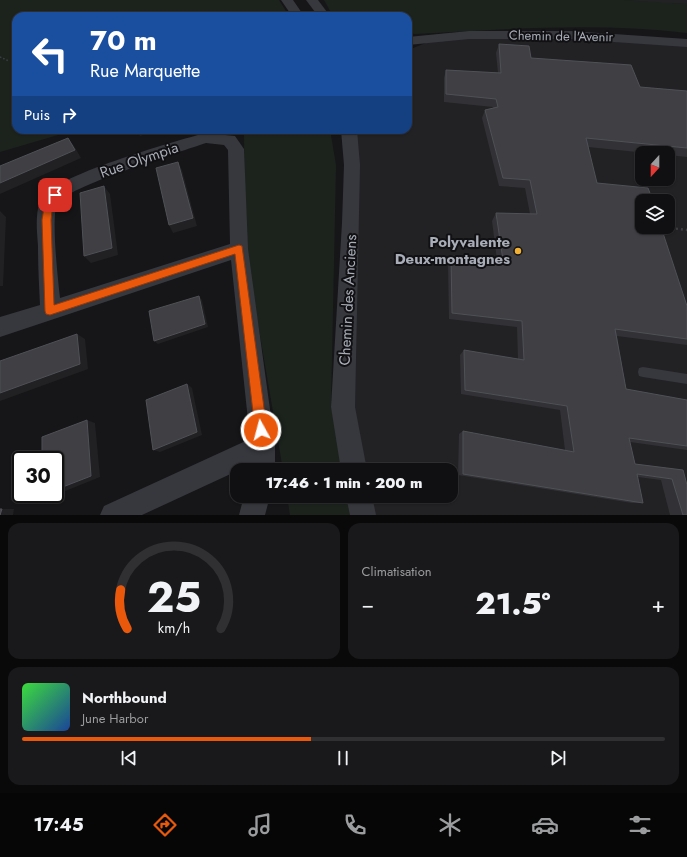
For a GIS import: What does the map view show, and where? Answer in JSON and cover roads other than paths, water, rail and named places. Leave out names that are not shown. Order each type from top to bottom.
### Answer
[{"type":"street","points":[[287,0],[295,12]]},
{"type":"street","points":[[312,0],[321,12]]},
{"type":"street","name":"Chemin de l'Avenir","points":[[412,41],[469,35],[570,35],[687,42]]},
{"type":"street","name":"Chemin de l'Avenir","points":[[412,38],[436,39]]},
{"type":"street","name":"Chemin de l'Avenir","points":[[412,48],[436,39]]},
{"type":"street","name":"Chemin des Anciens","points":[[349,134],[352,165],[351,223],[342,407],[353,463]]},
{"type":"street","name":"Rue Olympia","points":[[50,311],[46,220],[49,201],[55,195],[82,180],[127,163],[205,138],[229,140],[236,149],[239,249],[263,458]]},
{"type":"street","points":[[0,327],[239,249]]},
{"type":"street","points":[[113,515],[263,458]]},
{"type":"street","points":[[252,515],[255,503]]},
{"type":"street","points":[[360,503],[363,515]]},
{"type":"lane","points":[[643,372],[687,379]]},
{"type":"place","name":"Polyvalente Deux-montagnes","points":[[518,251]]}]
